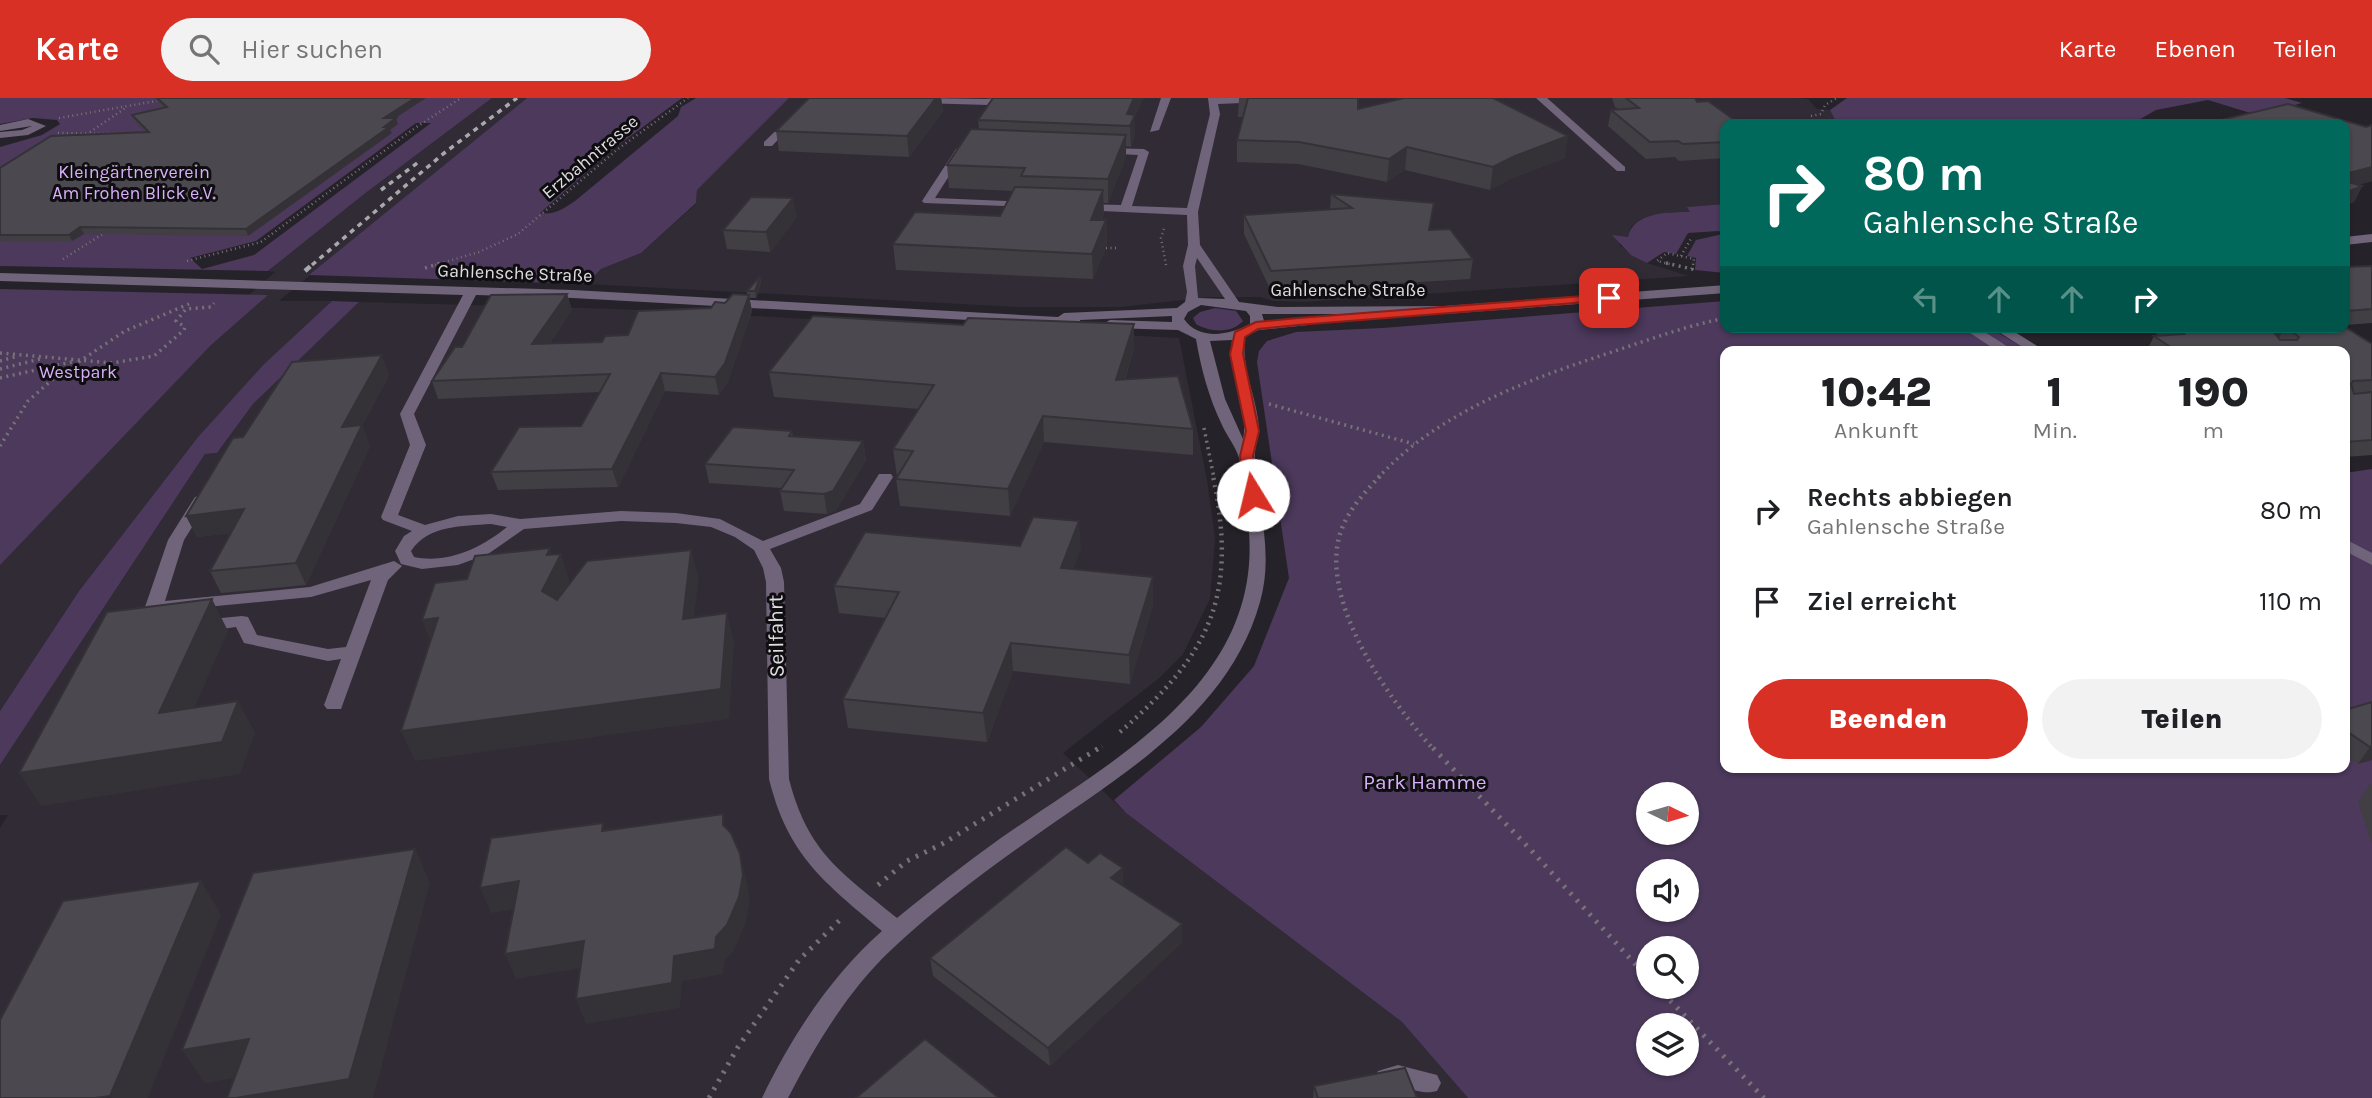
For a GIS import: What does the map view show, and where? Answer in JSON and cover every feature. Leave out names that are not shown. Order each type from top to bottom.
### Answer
[{"type":"street","points":[[912,103],[921,100],[989,102],[992,98]]},
{"type":"street","points":[[1154,130],[1166,98]]},
{"type":"street","points":[[1184,315],[1193,292],[1189,266],[1194,245],[1192,212],[1215,114],[1214,100],[1287,98]]},
{"type":"street","points":[[1541,98],[1622,169]]},
{"type":"street","points":[[768,144],[797,115]]},
{"type":"street","points":[[0,128],[32,127]]},
{"type":"street","points":[[0,135],[32,127]]},
{"type":"street","points":[[964,145],[928,201],[1046,206]]},
{"type":"street","points":[[1089,150],[1144,152],[1125,209]]},
{"type":"street","points":[[1072,207],[1192,212]]},
{"type":"street","points":[[2350,240],[2372,238]]},
{"type":"street","points":[[1194,245],[1233,302]]},
{"type":"street","name":"Gahlensche Straße","points":[[0,277],[629,296],[1028,319],[1184,315],[1211,301],[1233,302],[1251,309],[1446,310]]},
{"type":"street","name":"Gahlensche Straße","points":[[1184,315],[1202,336],[1239,335],[1256,326],[1720,289]]},
{"type":"street","points":[[424,530],[389,517],[418,445],[407,414],[472,290]]},
{"type":"street","name":"Gahlensche Straße","points":[[1251,309],[1258,320],[1256,326]]},
{"type":"street","points":[[1977,333],[1999,346]]},
{"type":"street","points":[[2007,333],[2030,346]]},
{"type":"street","points":[[775,1098],[805,1040],[828,1009],[897,931],[1022,834],[1144,750],[1199,700],[1240,631],[1254,592],[1257,538],[1247,456],[1253,431],[1236,348],[1239,335]]},
{"type":"street","points":[[1202,336],[1212,380],[1225,417],[1247,456]]},
{"type":"street","points":[[520,524],[500,542],[461,559],[420,565],[407,560],[403,551],[410,540],[424,530],[458,521],[491,519],[520,524],[621,516],[676,517],[715,522],[761,547],[866,507],[885,477]]},
{"type":"street","points":[[212,481],[176,540],[154,607],[311,592],[388,569],[407,560]]},
{"type":"street","name":"Seilfahrt","points":[[761,547],[772,568],[775,582],[777,748],[779,779],[784,799],[800,839],[860,901],[897,931]]},
{"type":"street","points":[[2350,547],[2372,560]]},
{"type":"street","points":[[334,705],[380,578],[388,569]]},
{"type":"street","points":[[177,629],[243,621],[250,639],[328,655],[351,652]]},
{"type":"street","points":[[1362,1085],[1398,1076],[1428,1083]]},
{"type":"path","points":[[32,127],[173,98]]},
{"type":"path","points":[[183,261],[261,242],[415,128],[461,98]]},
{"type":"path","name":"Erzbahntrasse","points":[[544,214],[618,149],[688,98]]},
{"type":"path","points":[[1811,116],[1821,114],[1825,105],[1837,98]]},
{"type":"path","points":[[77,141],[127,107]]},
{"type":"path","points":[[32,127],[88,134],[128,134]]},
{"type":"path","points":[[34,278],[113,228]]},
{"type":"path","points":[[1681,256],[1692,237]]},
{"type":"path","points":[[1106,248],[1119,248]]},
{"type":"path","points":[[1667,253],[1681,256],[1694,258],[1692,269],[1657,261],[1667,253]]},
{"type":"path","points":[[0,353],[112,363],[154,356],[184,330],[185,327],[176,321],[186,309],[211,307]]},
{"type":"path","points":[[1636,965],[1409,720],[1373,672],[1356,640],[1344,606],[1340,582],[1339,537],[1347,518],[1362,498],[1413,444],[1479,405],[1540,378],[1651,339],[1720,320]]},
{"type":"path","points":[[0,446],[28,401],[94,350]]},
{"type":"path","points":[[0,361],[23,355]]},
{"type":"path","points":[[0,369],[46,357]]},
{"type":"path","points":[[0,378],[81,360]]},
{"type":"path","points":[[1247,398],[1413,444]]},
{"type":"path","points":[[1114,737],[1166,690],[1189,659],[1207,630],[1220,589],[1223,536],[1203,423]]},
{"type":"path","points":[[709,1098],[738,1047],[799,960],[860,901],[907,861],[942,844],[1044,784],[1105,744]]},
{"type":"path","points":[[1669,999],[1764,1098]]},
{"type":"shaded area","points":[[492,98],[527,98],[281,299],[280,301],[332,301],[263,365],[198,437],[79,591],[0,711],[0,516],[275,272],[268,271]]},
{"type":"shaded area","points":[[789,98],[1797,98],[1808,99],[1817,109],[1830,110],[1834,119],[1720,119],[1720,204],[1688,207],[1691,212],[1671,212],[1641,219],[1631,227],[1628,237],[1619,245],[1647,263],[1689,276],[1305,302],[1273,301],[1261,297],[1208,297],[1121,307],[1018,307],[587,284],[601,269],[641,253],[696,204],[697,190]]},
{"type":"shaded area","points":[[359,302],[616,309],[1179,338],[1207,480],[1215,539],[1210,599],[1183,654],[1158,679],[1063,753],[1126,813],[1402,1022],[1468,1098],[0,1098],[0,828],[8,815],[0,815],[0,765],[205,454],[217,453],[253,404]]},
{"type":"green space","points":[[0,98],[492,98],[268,271],[0,266],[0,147],[42,135],[60,124],[57,120],[33,118],[0,124]],"holes":[[[416,123],[431,123],[254,255],[202,269],[190,258],[256,241]]]},
{"type":"green space","points":[[527,98],[682,98],[612,150],[540,213],[550,213],[575,201],[678,116],[681,107],[696,98],[789,98],[697,190],[696,203],[641,253],[601,269],[587,284],[309,275]]},
{"type":"green space","points":[[1847,98],[2285,98],[2302,103],[2257,115],[2208,100],[2156,110],[2140,119],[1834,119],[1830,110]]},
{"type":"green space","points":[[1720,204],[1720,232],[1688,233],[1676,254],[1664,252],[1647,263],[1631,255],[1612,235],[1628,237],[1631,229],[1644,218],[1672,212],[1690,212],[1687,207]]},
{"type":"green space","points":[[1720,235],[1720,272],[1695,270],[1696,258],[1687,256],[1696,240]]},
{"type":"green space","name":"Westpark","points":[[0,289],[268,295],[211,345],[0,565]]},
{"type":"green space","points":[[332,301],[359,302],[253,404],[217,453],[205,454],[0,765],[0,711],[79,591],[198,437],[263,365]]},
{"type":"green space","name":"Park Hamme","points":[[1720,301],[1720,333],[1999,333],[2020,346],[1720,346],[1720,773],[2350,773],[2350,472],[2372,469],[2372,1098],[1468,1098],[1402,1022],[1126,813],[1114,800],[1201,727],[1254,666],[1289,578],[1257,362],[1259,351],[1267,341],[1296,332],[1382,328]]},
{"type":"green space","points":[[1215,308],[1236,311],[1243,321],[1227,330],[1208,329],[1196,324],[1193,318],[1200,312]]},
{"type":"building","name":"Kleingärtnerverein Am Frohen Blick e.V.","points":[[157,98],[415,98],[384,118],[396,118],[384,127],[389,127],[246,229],[80,227],[69,235],[0,235],[0,168],[51,136],[149,132],[132,115],[167,107]]},
{"type":"building","points":[[809,98],[936,98],[907,136],[776,131]]},
{"type":"building","points":[[993,98],[1134,98],[1127,114],[1135,115],[1130,126],[978,120]]},
{"type":"building","points":[[1248,98],[1358,98],[1358,109],[1404,98],[1493,98],[1568,136],[1493,167],[1407,147],[1389,159],[1299,142],[1237,140]]},
{"type":"building","points":[[1626,98],[1695,98],[1697,102],[1708,101],[1733,119],[1720,119],[1720,142],[1650,142],[1611,110],[1639,108]]},
{"type":"building","points":[[2288,104],[2339,119],[2225,119]]},
{"type":"building","points":[[2350,122],[2366,127],[2372,125],[2372,167],[2350,173]]},
{"type":"building","points":[[971,129],[1126,135],[1108,179],[1021,176],[1025,168],[947,165]]},
{"type":"building","points":[[2350,182],[2362,186],[2350,191]]},
{"type":"building","points":[[1015,187],[1103,190],[1091,220],[1106,220],[1092,254],[893,244],[915,212],[1000,216]]},
{"type":"building","points":[[1331,194],[1434,203],[1429,230],[1450,229],[1473,259],[1271,271],[1244,215],[1352,208]]},
{"type":"building","points":[[751,197],[793,198],[766,232],[723,230]]},
{"type":"building","points":[[2350,267],[2372,267],[2372,309],[2350,311]]},
{"type":"building","points":[[760,276],[755,291],[747,291]]},
{"type":"building","points":[[567,294],[532,344],[602,342],[605,336],[628,335],[638,311],[711,308],[715,302],[725,303],[733,294],[749,295],[725,363],[715,377],[661,373],[612,469],[491,472],[519,427],[581,426],[610,374],[432,381],[455,347],[462,347],[491,295]]},
{"type":"building","points":[[813,316],[963,325],[968,318],[1134,324],[1116,380],[1178,376],[1193,429],[1043,416],[1008,489],[896,479],[913,451],[893,449],[934,385],[769,372]]},
{"type":"building","points":[[2350,330],[2372,344],[2372,380],[2353,381],[2351,384],[2354,394],[2372,392],[2372,440],[2350,442],[2350,346],[2169,346],[2154,336],[2275,333],[2280,340],[2297,340],[2299,337],[2294,333],[2350,333]]},
{"type":"building","points":[[382,355],[342,427],[362,425],[296,563],[210,571],[244,509],[186,516],[233,438],[243,437],[292,362]]},
{"type":"building","points":[[733,427],[792,431],[789,436],[863,441],[833,491],[824,494],[780,491],[794,470],[705,464]]},
{"type":"building","points":[[1033,517],[1079,521],[1061,568],[1153,577],[1129,655],[1011,643],[983,713],[843,699],[899,592],[834,586],[865,532],[1020,546]]},
{"type":"building","points":[[550,548],[547,555],[561,554],[542,591],[557,600],[587,561],[691,550],[683,619],[727,613],[721,689],[401,731],[438,618],[422,620],[435,583],[467,579],[475,556]]},
{"type":"building","points":[[212,599],[159,713],[238,701],[222,742],[19,773],[107,612]]},
{"type":"building","points":[[2372,702],[2372,746],[2350,733],[2350,709]]},
{"type":"building","points":[[723,814],[723,825],[731,833],[740,854],[743,875],[739,897],[727,925],[716,937],[715,949],[674,956],[672,983],[576,999],[584,941],[505,954],[519,881],[480,888],[491,838],[603,823],[602,831]]},
{"type":"building","points":[[1066,847],[1088,863],[1100,853],[1123,868],[1111,878],[1182,924],[1048,1048],[930,958]]},
{"type":"building","points":[[415,849],[349,1079],[227,1098],[249,1039],[182,1050],[253,873]]},
{"type":"building","points":[[201,881],[110,1096],[0,1098],[0,1020],[63,901]]},
{"type":"building","points":[[925,1039],[999,1098],[856,1098]]},
{"type":"building","points":[[1405,1068],[1417,1098],[1318,1098],[1314,1086]]},
{"type":"railway","points":[[312,265],[443,154],[517,98]]},
{"type":"railway","points":[[381,190],[420,161]]},
{"type":"railway","points":[[305,271],[314,263]]},
{"type":"route","points":[[1253,495],[1247,456],[1253,431],[1236,354],[1239,335],[1256,326],[1298,321],[1609,298]]}]
